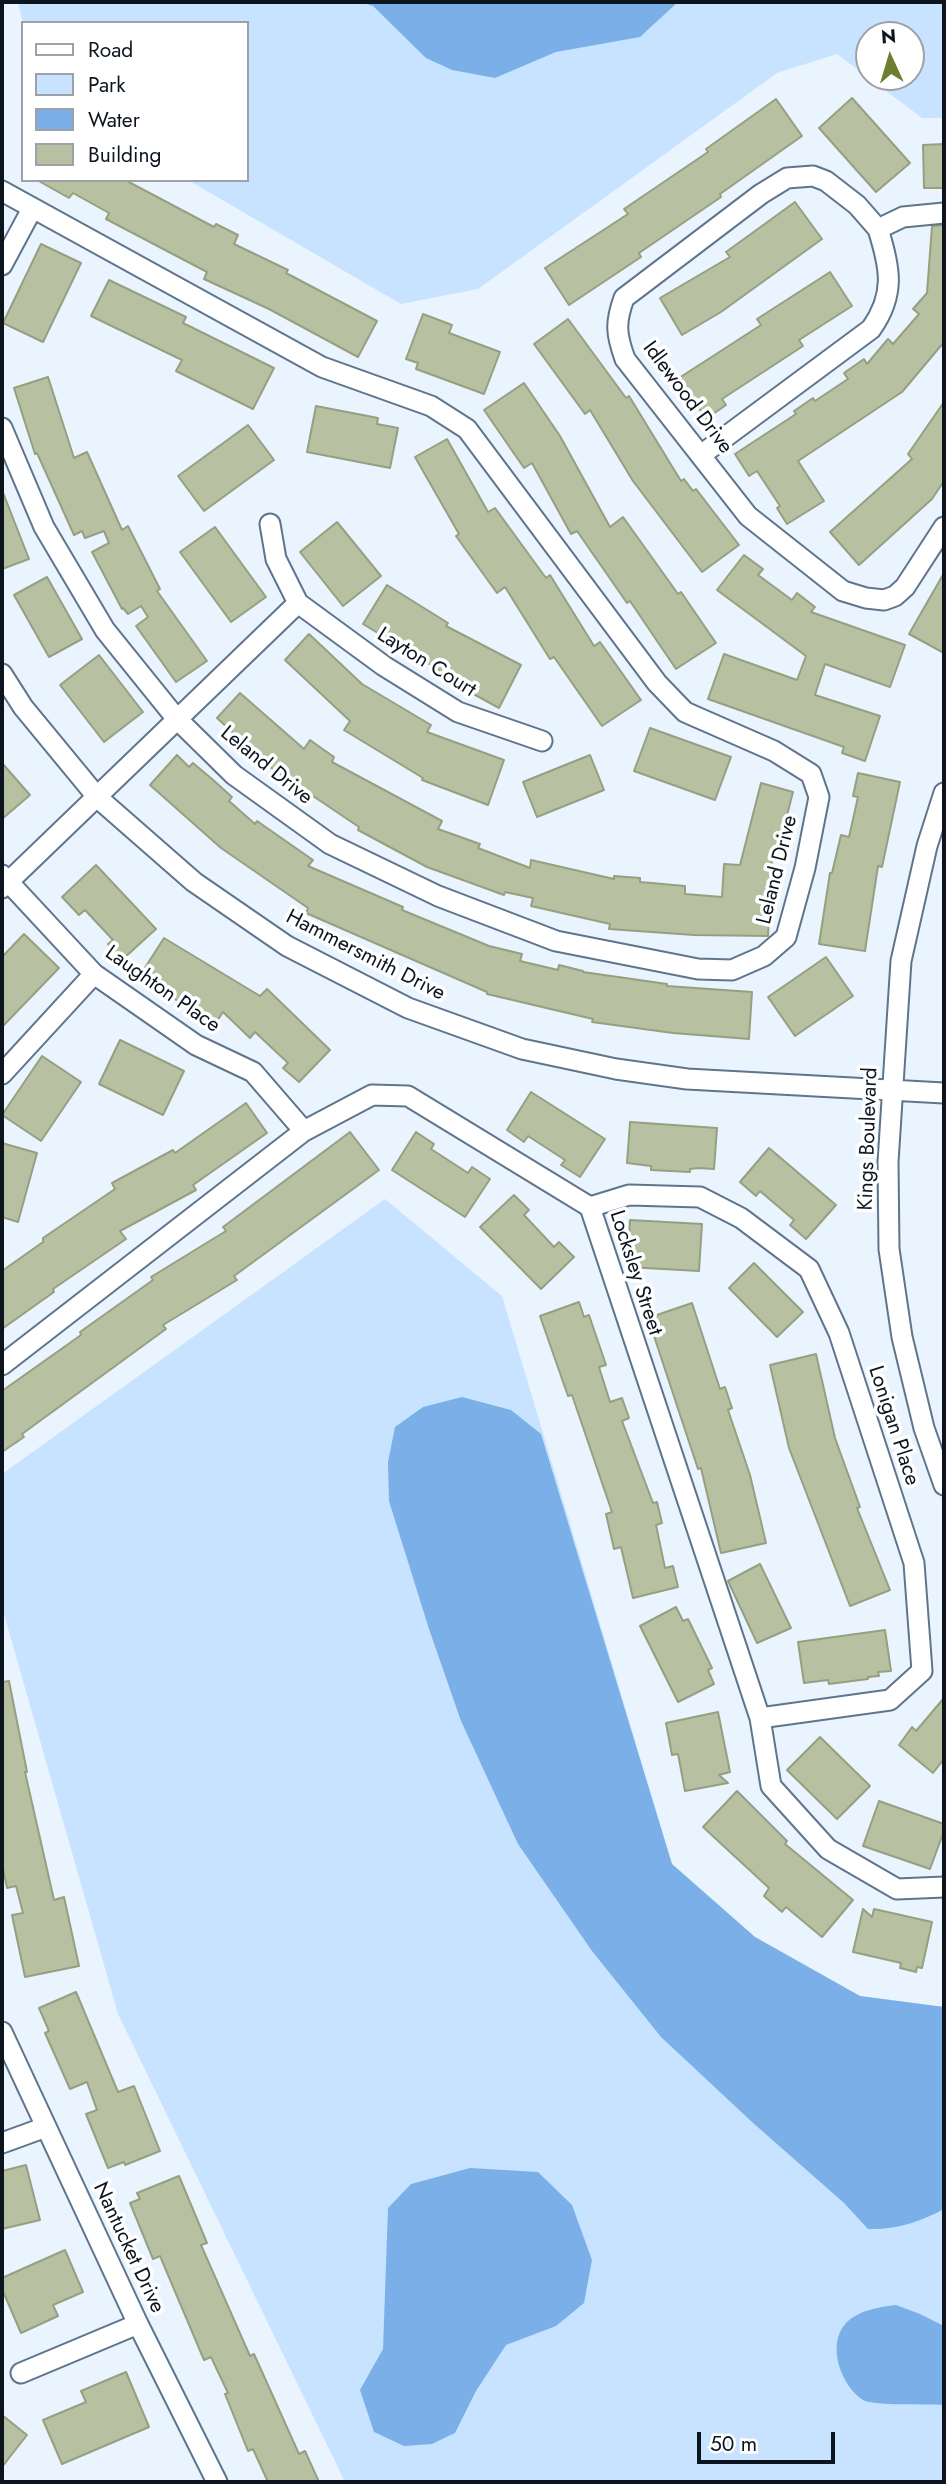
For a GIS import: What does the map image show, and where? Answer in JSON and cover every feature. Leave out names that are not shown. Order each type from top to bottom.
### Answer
[{"type":"street","name":"Idlewood Drive","points":[[878,229],[857,205],[826,181],[813,176],[787,178],[761,194],[624,298],[617,325],[617,337],[625,359],[748,516],[843,590],[866,598],[884,600],[895,596],[905,587],[944,527]]},
{"type":"street","name":"Leland Drive","points":[[2,191],[322,367],[431,405],[467,429],[657,683],[685,712],[774,751],[811,774],[819,797],[805,868],[786,937],[764,956],[732,970],[698,969],[556,941],[438,896],[330,844],[234,775],[176,718],[105,630],[44,527],[2,428]]},
{"type":"street","points":[[2,265],[33,209]]},
{"type":"street","points":[[701,455],[872,329],[883,313],[889,292],[884,249],[878,229],[903,217],[944,213]]},
{"type":"street","name":"Layton Court","points":[[270,524],[276,559],[298,603],[384,667],[458,712],[542,741]]},
{"type":"street","points":[[4,881],[98,797],[176,718],[298,603]]},
{"type":"street","name":"Hammersmith Drive","points":[[2,674],[23,707],[98,797],[194,881],[287,946],[408,1008],[522,1049],[616,1069],[687,1079],[944,1093]]},
{"type":"street","name":"Kings Boulevard","points":[[944,793],[927,846],[901,961],[888,1162],[889,1249],[902,1337],[924,1428],[944,1485]]},
{"type":"street","name":"Laughton Place","points":[[4,881],[94,974],[195,1045],[253,1072],[304,1132]]},
{"type":"street","points":[[2,1074],[94,974]]},
{"type":"street","name":"Locksley Street","points":[[2,1365],[304,1132],[372,1095],[408,1096],[590,1207],[760,1718],[771,1786],[828,1849],[897,1889],[944,1887]]},
{"type":"street","name":"Lonigan Place","points":[[590,1207],[629,1195],[700,1197],[741,1218],[809,1269],[839,1333],[914,1563],[922,1671],[890,1700],[760,1718]]},
{"type":"street","name":"Nantucket Drive","points":[[2,2032],[138,2324],[217,2482]]},
{"type":"street","points":[[2,2143],[46,2127]]},
{"type":"street","points":[[21,2373],[138,2324]]},
{"type":"green space","points":[[18,2],[944,2],[944,118],[922,118],[886,91],[925,91],[925,21],[855,21],[855,68],[837,54],[777,73],[478,289],[401,304],[191,182],[248,182],[248,21],[23,21]]},
{"type":"green space","points":[[385,1199],[502,1296],[672,1864],[755,1937],[860,1996],[944,2007],[944,2482],[345,2482],[118,2014],[2,1607],[2,1474]]},
{"type":"water","points":[[360,2],[678,2],[640,37],[556,52],[495,78],[452,70],[426,58],[373,6]]},
{"type":"water","points":[[462,1397],[511,1410],[541,1434],[672,1864],[755,1937],[860,1996],[944,2007],[944,2209],[907,2224],[868,2229],[844,2203],[661,2037],[592,1951],[518,1844],[461,1721],[389,1501],[388,1462],[395,1427],[423,1407]]},
{"type":"water","points":[[470,2168],[538,2172],[572,2205],[592,2260],[584,2303],[556,2326],[506,2345],[476,2391],[455,2433],[432,2444],[404,2446],[374,2432],[360,2390],[383,2349],[388,2208],[411,2184]]},
{"type":"water","points":[[896,2305],[944,2326],[944,2405],[868,2402],[855,2394],[843,2375],[837,2342],[846,2323],[863,2312]]},
{"type":"building","points":[[852,98],[910,163],[876,192],[819,128]]},
{"type":"building","points":[[776,99],[802,136],[720,194],[721,197],[639,253],[641,257],[569,305],[545,268],[628,214],[624,209],[708,152],[706,149]]},
{"type":"building","points":[[944,144],[944,188],[924,188],[923,145]]},
{"type":"building","points":[[41,182],[129,182],[214,227],[216,224],[238,235],[234,244],[288,270],[286,273],[377,321],[358,357],[269,309],[204,279],[207,272],[106,219],[109,213],[73,193],[69,198]]},
{"type":"building","points":[[795,202],[822,239],[721,312],[682,335],[660,298],[730,257],[726,252]]},
{"type":"building","points":[[944,225],[944,342],[902,392],[798,461],[824,501],[787,524],[777,508],[780,506],[757,471],[749,476],[735,454],[796,414],[794,411],[813,398],[815,401],[848,379],[844,373],[864,359],[867,364],[888,339],[893,344],[919,314],[913,309],[927,293],[932,226]]},
{"type":"building","points":[[41,244],[81,263],[43,342],[3,323]]},
{"type":"building","points":[[830,272],[852,306],[799,340],[803,346],[722,399],[726,405],[706,419],[679,378],[761,325],[757,319]]},
{"type":"building","points":[[109,280],[186,317],[183,323],[274,368],[253,409],[176,371],[182,360],[91,316]]},
{"type":"building","points":[[423,314],[452,325],[449,333],[500,352],[484,394],[416,369],[418,363],[406,359]]},
{"type":"building","points":[[568,319],[626,398],[629,396],[681,481],[684,479],[693,491],[696,489],[739,545],[702,572],[633,481],[590,410],[585,414],[534,344]]},
{"type":"building","points":[[48,377],[74,458],[87,452],[122,530],[128,526],[160,589],[157,591],[207,661],[176,682],[136,626],[148,617],[141,606],[128,614],[122,609],[92,552],[109,543],[104,531],[85,538],[82,531],[74,535],[37,453],[35,454],[14,388]]},
{"type":"building","points":[[524,383],[560,436],[610,527],[623,517],[678,594],[681,592],[716,643],[676,669],[630,601],[627,603],[577,531],[571,534],[532,463],[524,468],[484,410]]},
{"type":"building","points":[[944,402],[944,481],[932,499],[859,565],[830,532],[912,459],[908,454]]},
{"type":"building","points":[[316,406],[378,418],[377,424],[398,428],[390,468],[307,452]]},
{"type":"building","points":[[248,425],[274,460],[204,511],[178,476]]},
{"type":"building","points":[[447,439],[488,512],[495,508],[546,578],[550,575],[594,646],[600,642],[641,700],[602,726],[554,657],[550,659],[505,587],[497,593],[456,536],[459,534],[415,457]]},
{"type":"building","points":[[2,490],[29,559],[2,569]]},
{"type":"building","points":[[337,522],[381,576],[343,606],[300,552]]},
{"type":"building","points":[[215,527],[266,597],[231,622],[180,552]]},
{"type":"building","points":[[744,555],[763,569],[758,575],[792,600],[797,593],[815,607],[811,612],[905,645],[890,687],[825,664],[815,695],[880,716],[865,761],[842,753],[844,747],[708,699],[724,654],[797,680],[806,656],[717,590]]},
{"type":"building","points":[[944,573],[944,653],[909,634]]},
{"type":"building","points":[[47,577],[82,639],[49,657],[14,595]]},
{"type":"building","points":[[387,585],[448,623],[446,626],[521,665],[499,708],[437,674],[439,670],[363,624]]},
{"type":"building","points":[[309,634],[362,684],[431,725],[427,732],[504,760],[488,805],[422,780],[423,778],[344,730],[350,721],[285,660]]},
{"type":"building","points":[[99,655],[143,712],[104,742],[60,685]]},
{"type":"building","points":[[240,693],[304,749],[310,740],[334,757],[332,762],[442,821],[438,829],[480,844],[478,848],[530,868],[531,860],[614,879],[614,876],[640,878],[640,882],[685,886],[685,894],[722,897],[724,864],[740,865],[761,783],[793,792],[776,858],[772,857],[768,936],[694,935],[609,929],[610,924],[531,906],[533,898],[505,892],[504,895],[427,867],[358,830],[359,827],[270,767],[217,718]]},
{"type":"building","points":[[650,728],[731,757],[715,800],[634,771]]},
{"type":"building","points":[[177,755],[189,767],[193,763],[212,779],[232,797],[229,801],[255,824],[257,821],[313,860],[308,866],[403,907],[402,910],[489,946],[522,954],[520,961],[558,970],[559,965],[583,972],[667,986],[752,992],[749,1039],[673,1033],[592,1022],[593,1019],[487,994],[306,913],[308,908],[221,848],[150,785]]},
{"type":"building","points":[[590,755],[604,790],[537,817],[523,782]]},
{"type":"building","points":[[2,763],[30,795],[2,819]]},
{"type":"building","points":[[858,773],[900,782],[882,867],[878,866],[865,951],[819,944],[830,873],[841,835],[849,837],[858,797],[853,796]]},
{"type":"building","points":[[96,865],[156,929],[123,959],[108,944],[113,940],[85,910],[79,915],[62,897]]},
{"type":"building","points":[[24,934],[59,968],[2,1027],[2,957]]},
{"type":"building","points":[[164,938],[260,996],[267,989],[330,1050],[299,1082],[283,1068],[288,1063],[255,1032],[250,1038],[223,1012],[215,1024],[139,977]]},
{"type":"building","points":[[826,957],[853,996],[795,1036],[768,997]]},
{"type":"building","points":[[120,1040],[184,1071],[163,1115],[99,1084]]},
{"type":"building","points":[[42,1056],[81,1082],[41,1141],[2,1115]]},
{"type":"building","points":[[531,1092],[605,1139],[580,1177],[561,1165],[565,1160],[528,1136],[524,1142],[507,1130]]},
{"type":"building","points":[[246,1103],[267,1133],[193,1185],[196,1190],[120,1231],[126,1239],[53,1289],[54,1292],[2,1329],[2,1271],[43,1242],[43,1238],[115,1189],[112,1183],[173,1150],[175,1153]]},
{"type":"building","points":[[630,1122],[717,1128],[714,1169],[690,1169],[690,1172],[651,1170],[651,1166],[627,1163]]},
{"type":"building","points":[[350,1132],[379,1170],[234,1276],[237,1280],[163,1325],[166,1329],[22,1434],[24,1437],[2,1452],[2,1391],[153,1280],[151,1277],[226,1231],[223,1227]]},
{"type":"building","points":[[416,1132],[434,1144],[431,1149],[468,1173],[472,1167],[490,1179],[465,1217],[392,1170]]},
{"type":"building","points":[[2,1143],[37,1153],[18,1222],[2,1217]]},
{"type":"building","points":[[769,1148],[836,1205],[806,1239],[790,1225],[794,1220],[760,1191],[756,1196],[740,1182]]},
{"type":"building","points":[[514,1195],[529,1210],[524,1215],[554,1247],[559,1242],[574,1257],[541,1289],[480,1227]]},
{"type":"building","points":[[630,1220],[702,1224],[699,1271],[627,1267]]},
{"type":"building","points":[[754,1263],[803,1312],[777,1337],[729,1288]]},
{"type":"building","points":[[579,1302],[584,1317],[589,1315],[606,1365],[599,1367],[610,1402],[622,1398],[629,1418],[622,1421],[653,1503],[657,1502],[662,1523],[656,1525],[665,1568],[673,1566],[678,1587],[633,1598],[621,1547],[614,1549],[606,1514],[612,1512],[572,1395],[568,1396],[540,1316]]},
{"type":"building","points":[[692,1303],[720,1389],[725,1387],[732,1408],[728,1410],[750,1475],[766,1543],[721,1553],[701,1468],[698,1469],[648,1318]]},
{"type":"building","points":[[816,1354],[835,1438],[860,1507],[857,1508],[890,1590],[850,1606],[789,1448],[770,1365]]},
{"type":"building","points":[[760,1564],[791,1628],[757,1643],[728,1581]]},
{"type":"building","points":[[676,1607],[683,1621],[688,1619],[712,1668],[708,1670],[714,1684],[678,1702],[640,1626]]},
{"type":"building","points":[[885,1630],[891,1671],[878,1672],[879,1676],[868,1679],[829,1684],[828,1680],[804,1683],[798,1642]]},
{"type":"building","points":[[9,1681],[25,1772],[54,1900],[64,1897],[79,1966],[25,1977],[12,1915],[23,1913],[16,1886],[7,1888],[2,1864],[2,1682]]},
{"type":"building","points":[[944,1698],[944,1759],[933,1773],[899,1745],[912,1727],[916,1731]]},
{"type":"building","points":[[718,1712],[730,1772],[719,1775],[728,1783],[685,1791],[678,1754],[672,1755],[666,1723]]},
{"type":"building","points":[[820,1737],[870,1786],[837,1819],[787,1770]]},
{"type":"building","points":[[737,1791],[787,1841],[785,1844],[853,1900],[822,1937],[786,1907],[782,1912],[764,1896],[769,1888],[703,1827]]},
{"type":"building","points":[[879,1801],[944,1824],[930,1869],[863,1846]]},
{"type":"building","points":[[863,1909],[872,1917],[874,1909],[932,1922],[922,1968],[917,1967],[916,1972],[900,1968],[901,1963],[853,1952]]},
{"type":"building","points":[[76,1992],[118,2092],[134,2086],[160,2151],[125,2165],[124,2162],[108,2168],[86,2114],[97,2110],[87,2082],[70,2089],[45,2033],[49,2031],[39,2008]]},
{"type":"building","points":[[26,2165],[40,2220],[2,2229],[2,2171]]},
{"type":"building","points":[[179,2176],[207,2243],[201,2245],[250,2356],[254,2354],[299,2454],[305,2451],[319,2482],[268,2482],[253,2449],[248,2451],[225,2394],[228,2393],[211,2357],[204,2360],[160,2256],[153,2259],[130,2203],[140,2199],[137,2193]]},
{"type":"building","points":[[65,2250],[83,2292],[53,2305],[58,2316],[21,2333],[2,2289],[2,2278]]},
{"type":"building","points":[[126,2372],[149,2427],[62,2464],[43,2420],[86,2402],[81,2391]]},
{"type":"building","points":[[2,2415],[27,2435],[2,2467]]}]
